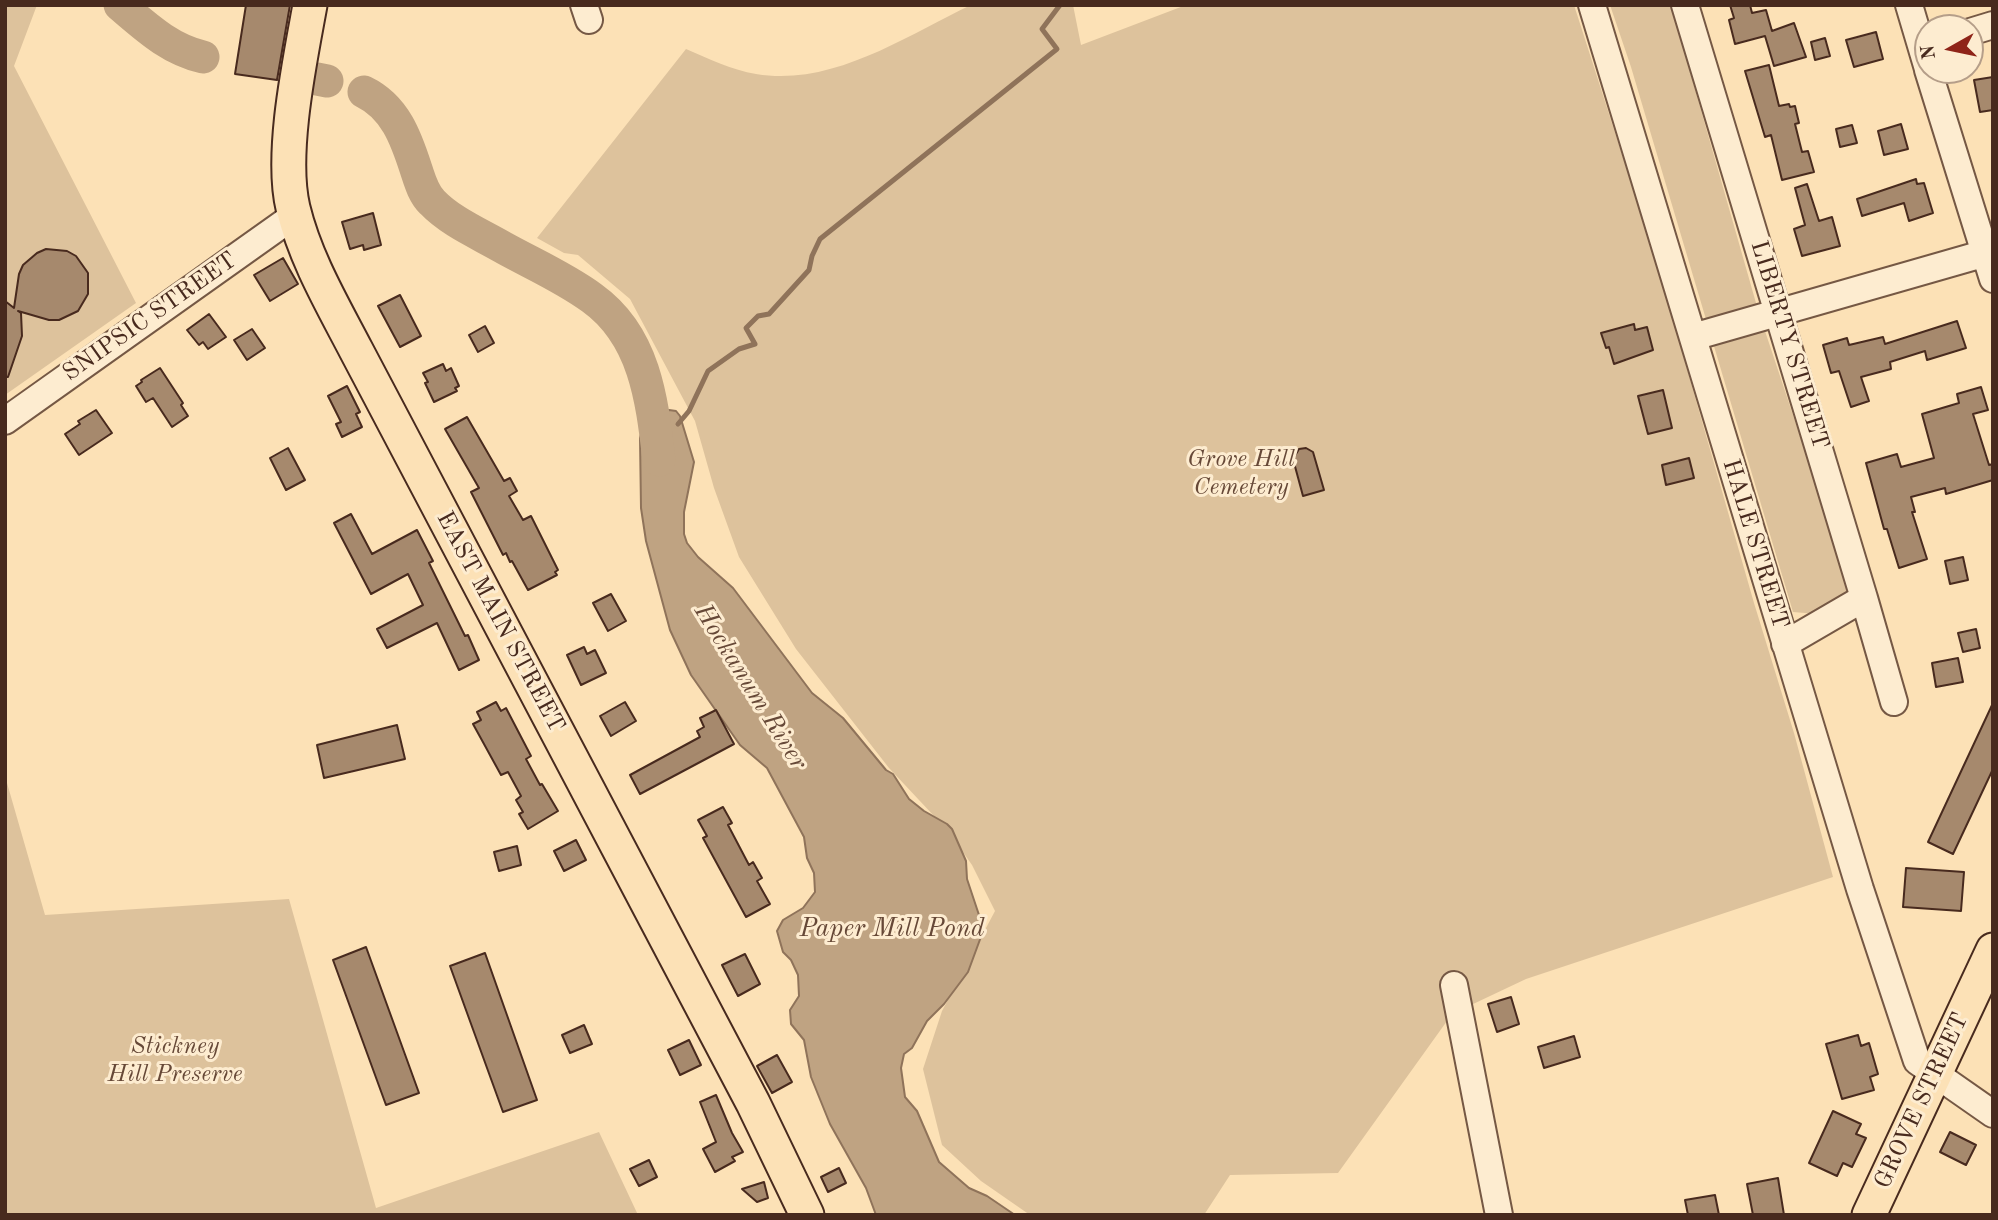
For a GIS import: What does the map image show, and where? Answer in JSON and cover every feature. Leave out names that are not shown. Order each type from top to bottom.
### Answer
[{"type":"main road","name":"EAST MAIN STREET","points":[[310,5],[302,53],[289,179],[295,215],[309,256],[754,1102],[807,1215]]},
{"type":"main road","name":"GROVE STREET","points":[[1869,1215],[1993,950]]},
{"type":"street","name":"HALE STREET","points":[[1592,5],[1860,889],[1917,1062],[1993,1114]]},
{"type":"street","name":"LIBERTY STREET","points":[[1685,5],[1780,313],[1894,702]]},
{"type":"street","points":[[1934,84],[1989,252],[1993,279]]},
{"type":"street","name":"SNIPSIC STREET","points":[[5,421],[295,215]]},
{"type":"street","points":[[1693,337],[1989,252]]},
{"type":"street","points":[[1785,644],[1864,598]]},
{"type":"street","points":[[1454,985],[1499,1215]]},
{"type":"green space","points":[[5,5],[37,5],[14,66],[136,303],[5,395]]},
{"type":"green space","name":"Grove Hill Cemetery","points":[[971,5],[1073,5],[1081,45],[1186,5],[1574,5],[1655,257],[1794,733],[1833,877],[1526,979],[1452,1014],[1338,1173],[1230,1175],[1204,1215],[1030,1215],[981,1181],[942,1145],[923,1069],[942,1011],[995,911],[972,865],[949,832],[889,768],[796,649],[739,557],[714,488],[695,421],[630,299],[578,255],[564,253],[537,238],[686,49],[729,67],[756,74],[784,76],[813,73],[868,56]]},
{"type":"green space","points":[[1610,5],[1671,5],[1758,310],[1852,597],[1829,615],[1793,612],[1631,67]]},
{"type":"green space","name":"Stickney Hill Preserve","points":[[5,776],[45,915],[289,899],[376,1208],[599,1132],[638,1215],[5,1215]]},
{"type":"water","name":"Paper Mill Pond","points":[[669,410],[676,411],[680,416],[694,462],[684,512],[684,534],[687,543],[698,557],[733,588],[812,693],[843,718],[886,770],[893,774],[909,799],[952,829],[966,861],[967,879],[979,915],[982,934],[968,972],[944,1004],[927,1021],[912,1048],[904,1054],[901,1068],[905,1097],[917,1111],[939,1162],[969,1188],[987,1196],[1015,1215],[876,1215],[866,1188],[830,1124],[811,1077],[804,1040],[791,1024],[790,1010],[799,996],[798,975],[791,960],[783,952],[777,931],[783,920],[803,908],[815,892],[814,873],[807,858],[804,837],[767,768],[740,745],[691,675],[670,630],[646,541],[641,508],[640,438],[643,426]]},
{"type":"building","points":[[246,5],[290,5],[277,80],[235,74]]},
{"type":"building","points":[[1730,5],[1750,5],[1752,13],[1766,10],[1772,31],[1794,23],[1806,57],[1774,66],[1765,36],[1735,44],[1729,20],[1734,18]]},
{"type":"building","points":[[1876,32],[1883,59],[1854,67],[1846,40]]},
{"type":"building","points":[[1825,38],[1830,56],[1815,60],[1811,42]]},
{"type":"building","points":[[1769,65],[1779,106],[1795,106],[1799,123],[1795,124],[1802,152],[1808,151],[1814,172],[1782,180],[1771,135],[1765,137],[1745,71]]},
{"type":"building","points":[[1993,77],[1993,110],[1980,112],[1975,84],[1984,84],[1984,78]]},
{"type":"building","points":[[1901,124],[1908,149],[1884,155],[1878,131]]},
{"type":"building","points":[[1852,125],[1857,143],[1840,147],[1836,129]]},
{"type":"building","points":[[1916,179],[1917,184],[1924,183],[1933,213],[1909,221],[1904,203],[1862,216],[1857,199]]},
{"type":"building","points":[[1807,184],[1819,221],[1832,217],[1840,246],[1802,256],[1794,229],[1805,225],[1795,188]]},
{"type":"building","points":[[373,213],[381,245],[364,250],[363,245],[350,249],[342,222]]},
{"type":"building","points":[[46,249],[67,251],[76,256],[88,273],[88,294],[78,311],[59,320],[49,320],[18,311],[21,313],[22,336],[8,377],[5,377],[5,301],[14,308],[23,265]]},
{"type":"building","points":[[283,258],[298,284],[270,301],[254,275]]},
{"type":"building","points":[[400,295],[421,336],[400,347],[378,306]]},
{"type":"building","points":[[209,314],[226,337],[208,349],[203,342],[199,345],[187,330]]},
{"type":"building","points":[[1957,321],[1966,348],[1927,360],[1925,351],[1890,362],[1891,369],[1861,377],[1869,401],[1851,407],[1839,371],[1831,373],[1823,345],[1847,338],[1849,345],[1883,337],[1885,344]]},
{"type":"building","points":[[1634,324],[1635,330],[1647,327],[1653,350],[1614,364],[1601,333]]},
{"type":"building","points":[[485,326],[494,343],[478,352],[469,335]]},
{"type":"building","points":[[252,329],[265,348],[247,360],[234,340]]},
{"type":"building","points":[[443,364],[446,371],[451,368],[459,386],[455,388],[457,391],[434,402],[423,373]]},
{"type":"building","points":[[160,368],[183,403],[181,405],[188,416],[172,427],[153,398],[146,402],[136,386]]},
{"type":"building","points":[[347,386],[360,412],[356,414],[362,427],[342,437],[336,424],[341,422],[328,396]]},
{"type":"building","points":[[1981,387],[1988,410],[1973,414],[1989,465],[1993,464],[1993,480],[1946,494],[1945,488],[1911,497],[1915,512],[1912,512],[1927,559],[1899,568],[1887,529],[1884,529],[1866,463],[1897,454],[1901,467],[1934,458],[1922,414],[1959,403],[1957,394]]},
{"type":"building","points":[[1663,390],[1672,428],[1648,434],[1638,396]]},
{"type":"building","points":[[96,410],[112,433],[79,455],[65,434],[80,424],[78,421]]},
{"type":"building","points":[[467,417],[504,481],[510,478],[517,491],[509,496],[523,520],[531,516],[558,570],[555,572],[557,575],[528,590],[512,561],[510,562],[506,553],[503,555],[471,492],[479,488],[445,429]]},
{"type":"building","points":[[288,448],[305,480],[286,490],[270,458]]},
{"type":"building","points":[[1306,448],[1313,452],[1324,490],[1303,496],[1293,459],[1299,449]]},
{"type":"building","points":[[1689,458],[1694,478],[1666,485],[1662,465]]},
{"type":"building","points":[[351,514],[372,554],[417,530],[433,561],[429,563],[479,660],[459,670],[437,623],[387,648],[377,629],[423,605],[408,574],[371,594],[334,523]]},
{"type":"building","points":[[1963,557],[1968,580],[1950,584],[1945,561]]},
{"type":"building","points":[[611,594],[626,621],[608,631],[593,603]]},
{"type":"building","points":[[1976,629],[1980,648],[1963,652],[1958,633]]},
{"type":"building","points":[[584,647],[587,654],[595,650],[606,673],[581,685],[567,655]]},
{"type":"building","points":[[1958,658],[1963,682],[1936,687],[1932,663]]},
{"type":"building","points":[[496,702],[501,711],[506,708],[531,756],[526,759],[558,811],[528,829],[519,814],[523,812],[516,800],[521,796],[508,772],[501,775],[473,724],[481,720],[477,712]]},
{"type":"building","points":[[625,702],[636,721],[611,736],[600,716]]},
{"type":"building","points":[[1993,703],[1993,769],[1953,854],[1928,842]]},
{"type":"building","points":[[716,710],[734,744],[640,794],[630,775],[700,737],[697,731],[704,727],[700,718]]},
{"type":"building","points":[[397,725],[405,759],[324,778],[317,745]]},
{"type":"building","points":[[723,807],[732,823],[728,825],[749,865],[753,862],[762,878],[757,881],[770,904],[746,917],[703,838],[707,836],[698,820]]},
{"type":"building","points":[[576,840],[586,860],[564,871],[554,851]]},
{"type":"building","points":[[517,846],[521,865],[499,871],[494,852]]},
{"type":"building","points":[[1906,868],[1964,872],[1961,911],[1903,907]]},
{"type":"building","points":[[366,947],[419,1093],[386,1105],[333,960]]},
{"type":"building","points":[[485,953],[537,1100],[503,1112],[450,966]]},
{"type":"building","points":[[745,954],[760,984],[738,996],[722,965]]},
{"type":"building","points":[[1511,997],[1519,1024],[1497,1032],[1488,1004]]},
{"type":"building","points":[[584,1025],[592,1044],[570,1053],[562,1035]]},
{"type":"building","points":[[1858,1035],[1861,1046],[1869,1043],[1878,1074],[1870,1077],[1874,1090],[1842,1099],[1826,1044]]},
{"type":"building","points":[[1574,1036],[1580,1057],[1544,1068],[1538,1047]]},
{"type":"building","points":[[689,1040],[701,1065],[680,1075],[668,1050]]},
{"type":"building","points":[[777,1055],[792,1082],[772,1093],[757,1066]]},
{"type":"building","points":[[716,1095],[743,1152],[732,1157],[735,1161],[715,1172],[703,1149],[716,1142],[700,1102]]},
{"type":"building","points":[[1833,1111],[1861,1124],[1856,1134],[1866,1138],[1852,1167],[1843,1163],[1837,1176],[1809,1163]]},
{"type":"building","points":[[1950,1132],[1976,1145],[1966,1165],[1940,1152]]},
{"type":"building","points":[[649,1160],[657,1177],[639,1186],[630,1169]]},
{"type":"building","points":[[839,1168],[846,1183],[828,1192],[821,1177]]},
{"type":"building","points":[[1778,1178],[1784,1215],[1753,1215],[1747,1184]]},
{"type":"building","points":[[764,1182],[768,1198],[757,1202],[742,1189]]},
{"type":"building","points":[[1715,1195],[1719,1215],[1688,1215],[1685,1200]]},
{"type":"waterway","name":"Hockanum River","points":[[120,5],[169,43],[203,57]]},
{"type":"waterway","points":[[678,424],[689,411],[708,371],[739,349],[755,344],[746,328],[758,316],[769,314],[809,270],[820,239],[1057,49],[1042,29],[1060,5]]},
{"type":"waterway","name":"Hockanum River","points":[[317,79],[327,81]]},
{"type":"waterway","name":"Hockanum River","points":[[364,92],[384,106],[398,124],[424,191],[440,209],[466,227],[582,291],[610,313],[635,350],[643,371],[649,392],[659,460]]}]
